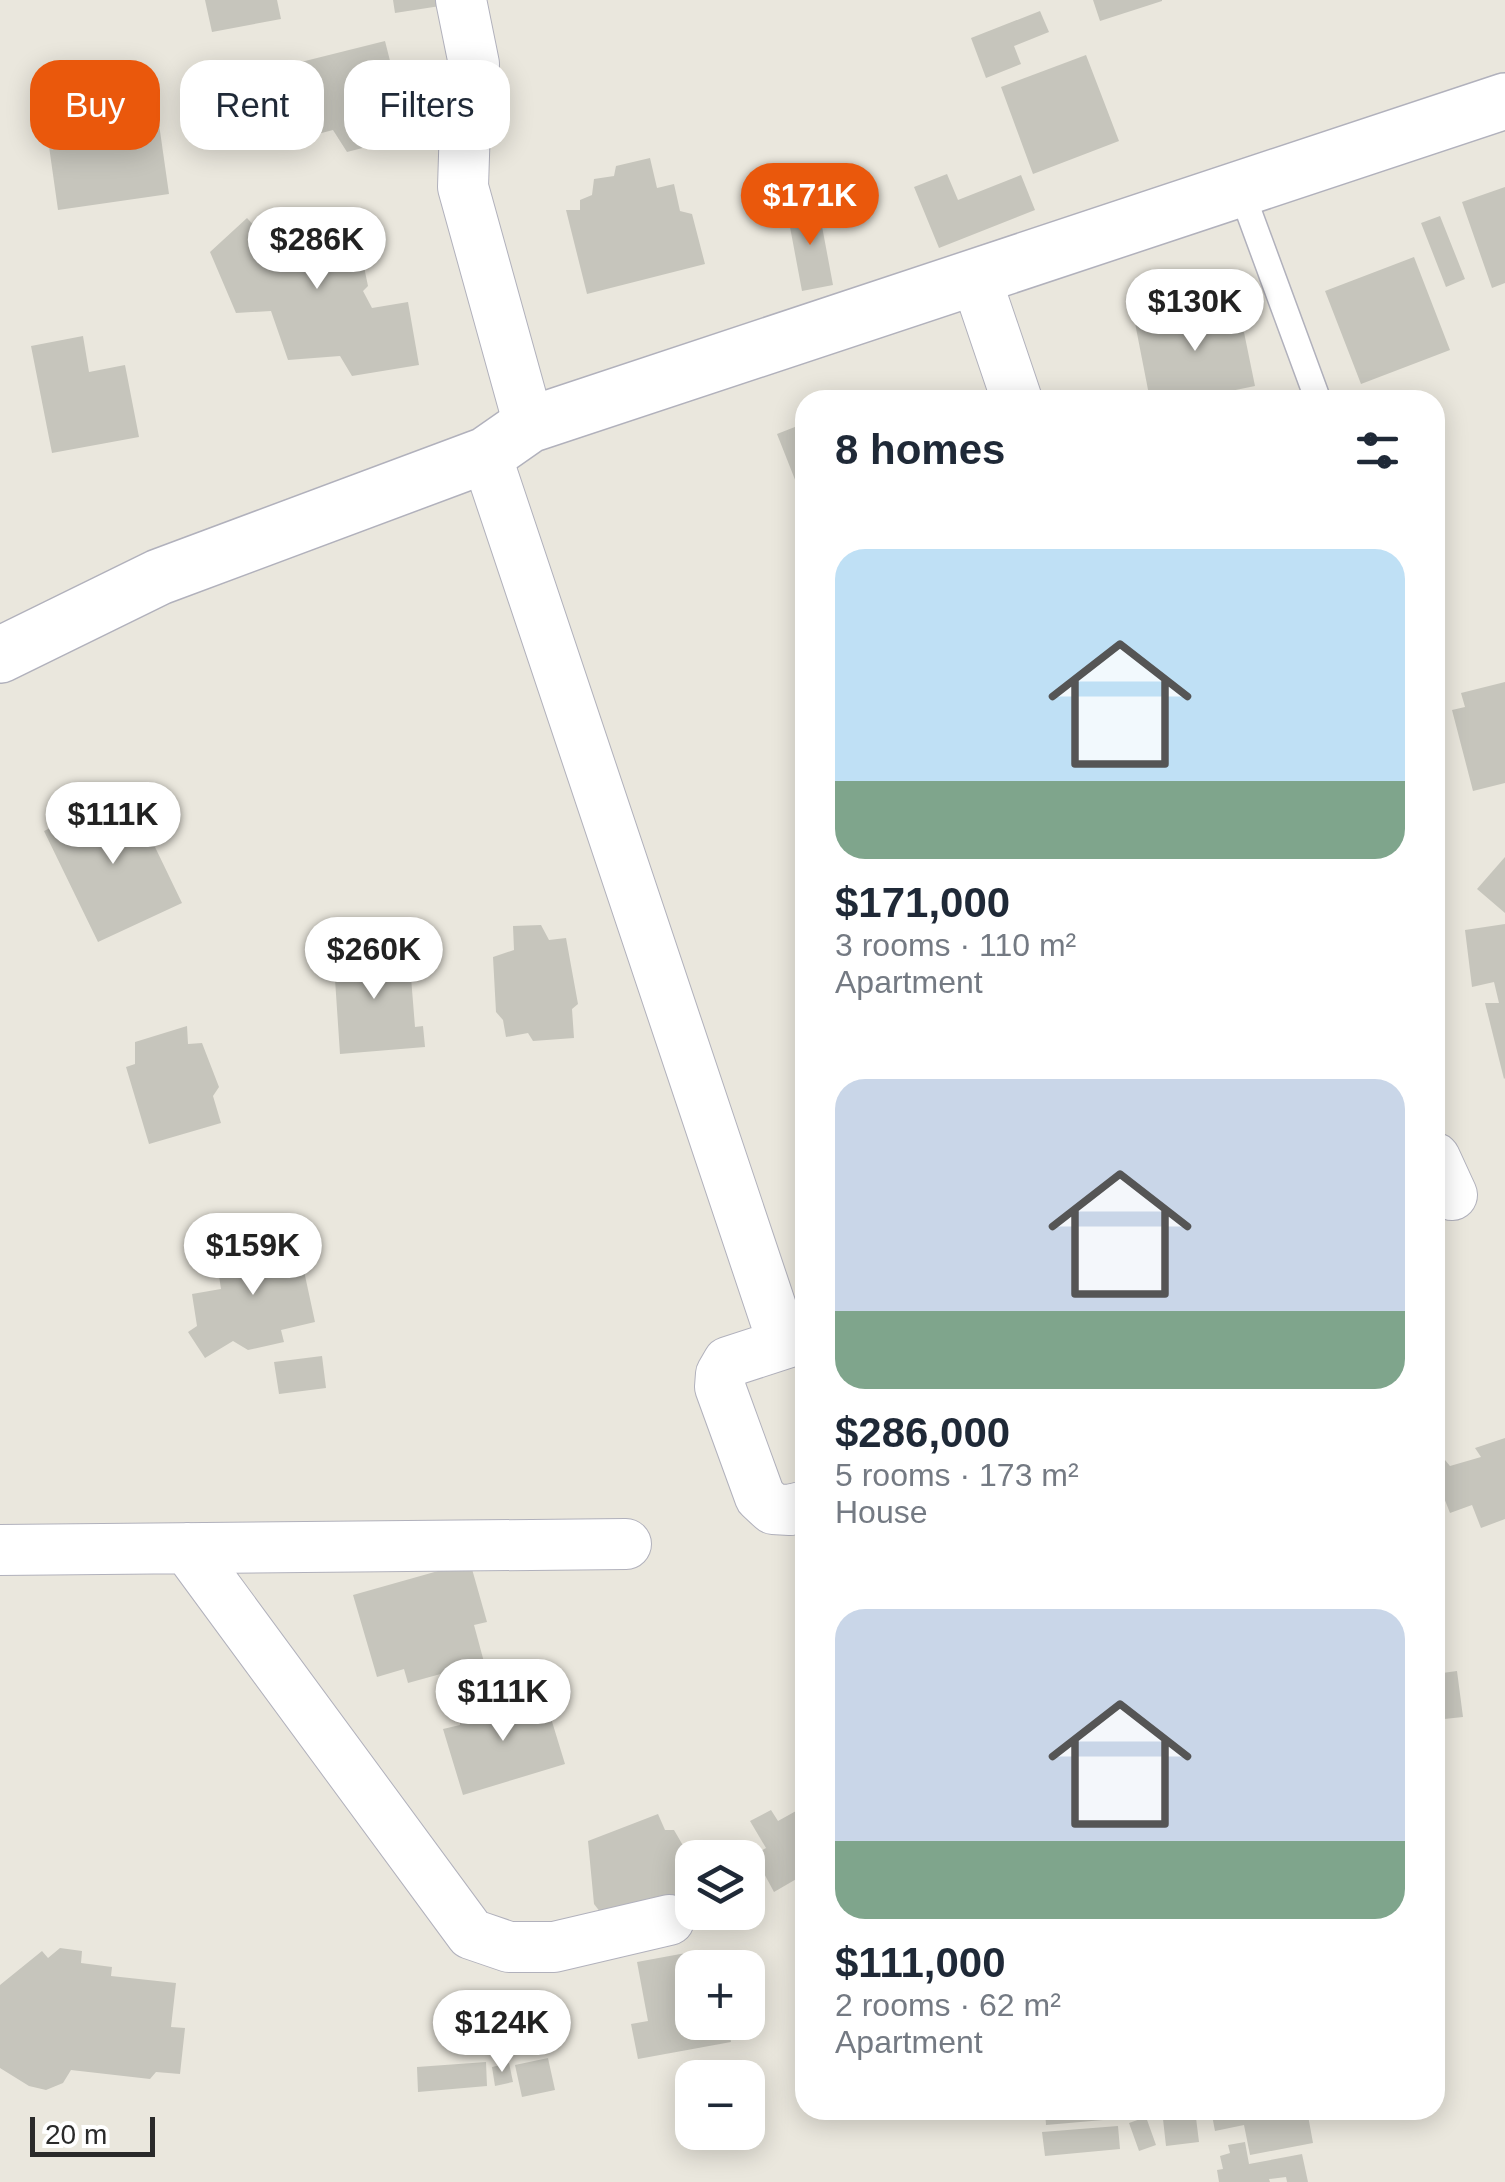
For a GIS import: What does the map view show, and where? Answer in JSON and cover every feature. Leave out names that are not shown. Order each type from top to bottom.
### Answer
[{"type":"street","points":[[461,0],[474,64],[465,125],[463,187],[507,440],[794,1340],[728,1362],[721,1374],[720,1387],[760,1496],[772,1509],[795,1509]]},
{"type":"street","points":[[0,655],[159,576],[507,440],[975,276],[1505,101]]},
{"type":"street","points":[[975,276],[1013,390]]},
{"type":"street","points":[[0,1550],[626,1544]]},
{"type":"street","points":[[187,1548],[471,1934],[509,1947],[554,1947],[669,1920]]},
{"type":"lane","points":[[1240,188],[1314,390]]},
{"type":"building","points":[[205,0],[277,0],[281,19],[212,32]]},
{"type":"building","points":[[393,0],[452,0],[453,4],[395,13]]},
{"type":"building","points":[[1093,0],[1162,0],[1162,1],[1100,21]]},
{"type":"building","points":[[1040,11],[1049,32],[1014,46],[1021,64],[986,78],[971,38]]},
{"type":"building","points":[[385,41],[390,60],[344,60],[344,147],[333,130],[324,132],[324,60],[309,60]]},
{"type":"building","points":[[1086,55],[1119,141],[1033,174],[1001,87]]},
{"type":"building","points":[[160,131],[169,194],[58,210],[50,150],[160,150]]},
{"type":"building","points":[[650,158],[657,188],[674,184],[680,211],[692,214],[705,264],[587,294],[566,210],[580,210],[580,200],[592,195],[594,179],[614,176],[616,166]]},
{"type":"building","points":[[947,174],[958,200],[1021,175],[1035,210],[939,248],[914,187]]},
{"type":"building","points":[[1505,187],[1505,283],[1492,288],[1462,202]]},
{"type":"building","points":[[818,205],[833,285],[802,291],[787,211]]},
{"type":"building","points":[[359,209],[369,261],[363,262],[368,286],[363,291],[372,308],[408,302],[419,365],[352,376],[340,356],[288,360],[271,311],[236,313],[210,252],[247,218],[258,230]]},
{"type":"building","points":[[1440,216],[1465,279],[1446,287],[1421,223]]},
{"type":"building","points":[[1414,257],[1450,350],[1361,384],[1325,291]]},
{"type":"building","points":[[1238,303],[1255,386],[1236,390],[1148,390],[1135,323]]},
{"type":"building","points":[[83,336],[89,372],[125,365],[139,437],[52,453],[31,346]]},
{"type":"building","points":[[795,427],[795,480],[777,434]]},
{"type":"building","points":[[1505,682],[1505,783],[1473,791],[1452,710],[1465,707],[1461,693]]},
{"type":"building","points":[[128,791],[182,903],[98,942],[44,831]]},
{"type":"building","points":[[1505,857],[1505,913],[1477,889]]},
{"type":"building","points":[[1505,924],[1504,1079],[1485,1003],[1499,1003],[1494,982],[1472,987],[1465,930]]},
{"type":"building","points":[[541,925],[549,940],[566,938],[578,1004],[572,1009],[574,1038],[533,1041],[528,1033],[506,1037],[503,1020],[496,1012],[493,957],[514,950],[513,926]]},
{"type":"building","points":[[381,946],[381,954],[404,952],[405,977],[411,977],[415,1027],[423,1026],[425,1047],[340,1054],[333,949]]},
{"type":"building","points":[[187,1026],[188,1044],[202,1043],[219,1087],[213,1096],[221,1123],[149,1144],[126,1067],[135,1064],[135,1042]]},
{"type":"building","points":[[274,1240],[279,1247],[298,1243],[315,1322],[281,1330],[284,1342],[248,1350],[233,1341],[205,1358],[188,1332],[197,1326],[192,1294],[221,1289],[215,1250]]},
{"type":"building","points":[[322,1356],[326,1388],[279,1394],[274,1362]]},
{"type":"building","points":[[1505,1438],[1505,1519],[1481,1528],[1472,1505],[1450,1513],[1445,1500],[1445,1460],[1450,1466],[1481,1457],[1475,1448]]},
{"type":"building","points":[[470,1562],[487,1622],[474,1625],[484,1662],[408,1683],[404,1669],[377,1677],[353,1595]]},
{"type":"building","points":[[1457,1671],[1463,1717],[1445,1719],[1445,1673]]},
{"type":"building","points":[[535,1692],[543,1717],[550,1715],[565,1764],[463,1795],[443,1729],[460,1725],[460,1715]]},
{"type":"building","points":[[771,1810],[778,1821],[795,1812],[795,1880],[774,1892],[765,1875],[765,1840],[750,1821]]},
{"type":"building","points":[[658,1814],[665,1830],[674,1830],[680,1840],[675,1840],[675,1910],[604,1917],[594,1904],[588,1841]]},
{"type":"building","points":[[60,1948],[82,1951],[81,1963],[112,1967],[111,1976],[176,1983],[171,2027],[185,2028],[180,2074],[156,2072],[150,2079],[71,2070],[63,2083],[46,2090],[29,2086],[0,2068],[0,1985],[42,1951],[48,1958]]},
{"type":"building","points":[[675,1955],[675,2040],[731,2042],[638,2059],[631,2024],[648,2021],[637,1962]]},
{"type":"building","points":[[548,2058],[555,2090],[522,2097],[515,2065]]},
{"type":"building","points":[[486,2062],[487,2086],[418,2092],[417,2067]]},
{"type":"building","points":[[509,2063],[513,2082],[495,2086],[492,2067]]},
{"type":"building","points":[[1046,2120],[1103,2120],[1046,2125]]},
{"type":"building","points":[[1147,2120],[1156,2145],[1139,2151],[1129,2123]]},
{"type":"building","points":[[1163,2120],[1196,2120],[1199,2142],[1166,2146]]},
{"type":"building","points":[[1213,2120],[1309,2120],[1313,2143],[1250,2155],[1244,2125],[1215,2131]]},
{"type":"building","points":[[1118,2126],[1120,2149],[1045,2156],[1042,2132]]},
{"type":"building","points":[[1245,2142],[1249,2164],[1302,2154],[1308,2182],[1287,2182],[1286,2177],[1269,2179],[1270,2182],[1219,2182],[1217,2170],[1223,2169],[1220,2156],[1230,2153],[1228,2145]]}]
